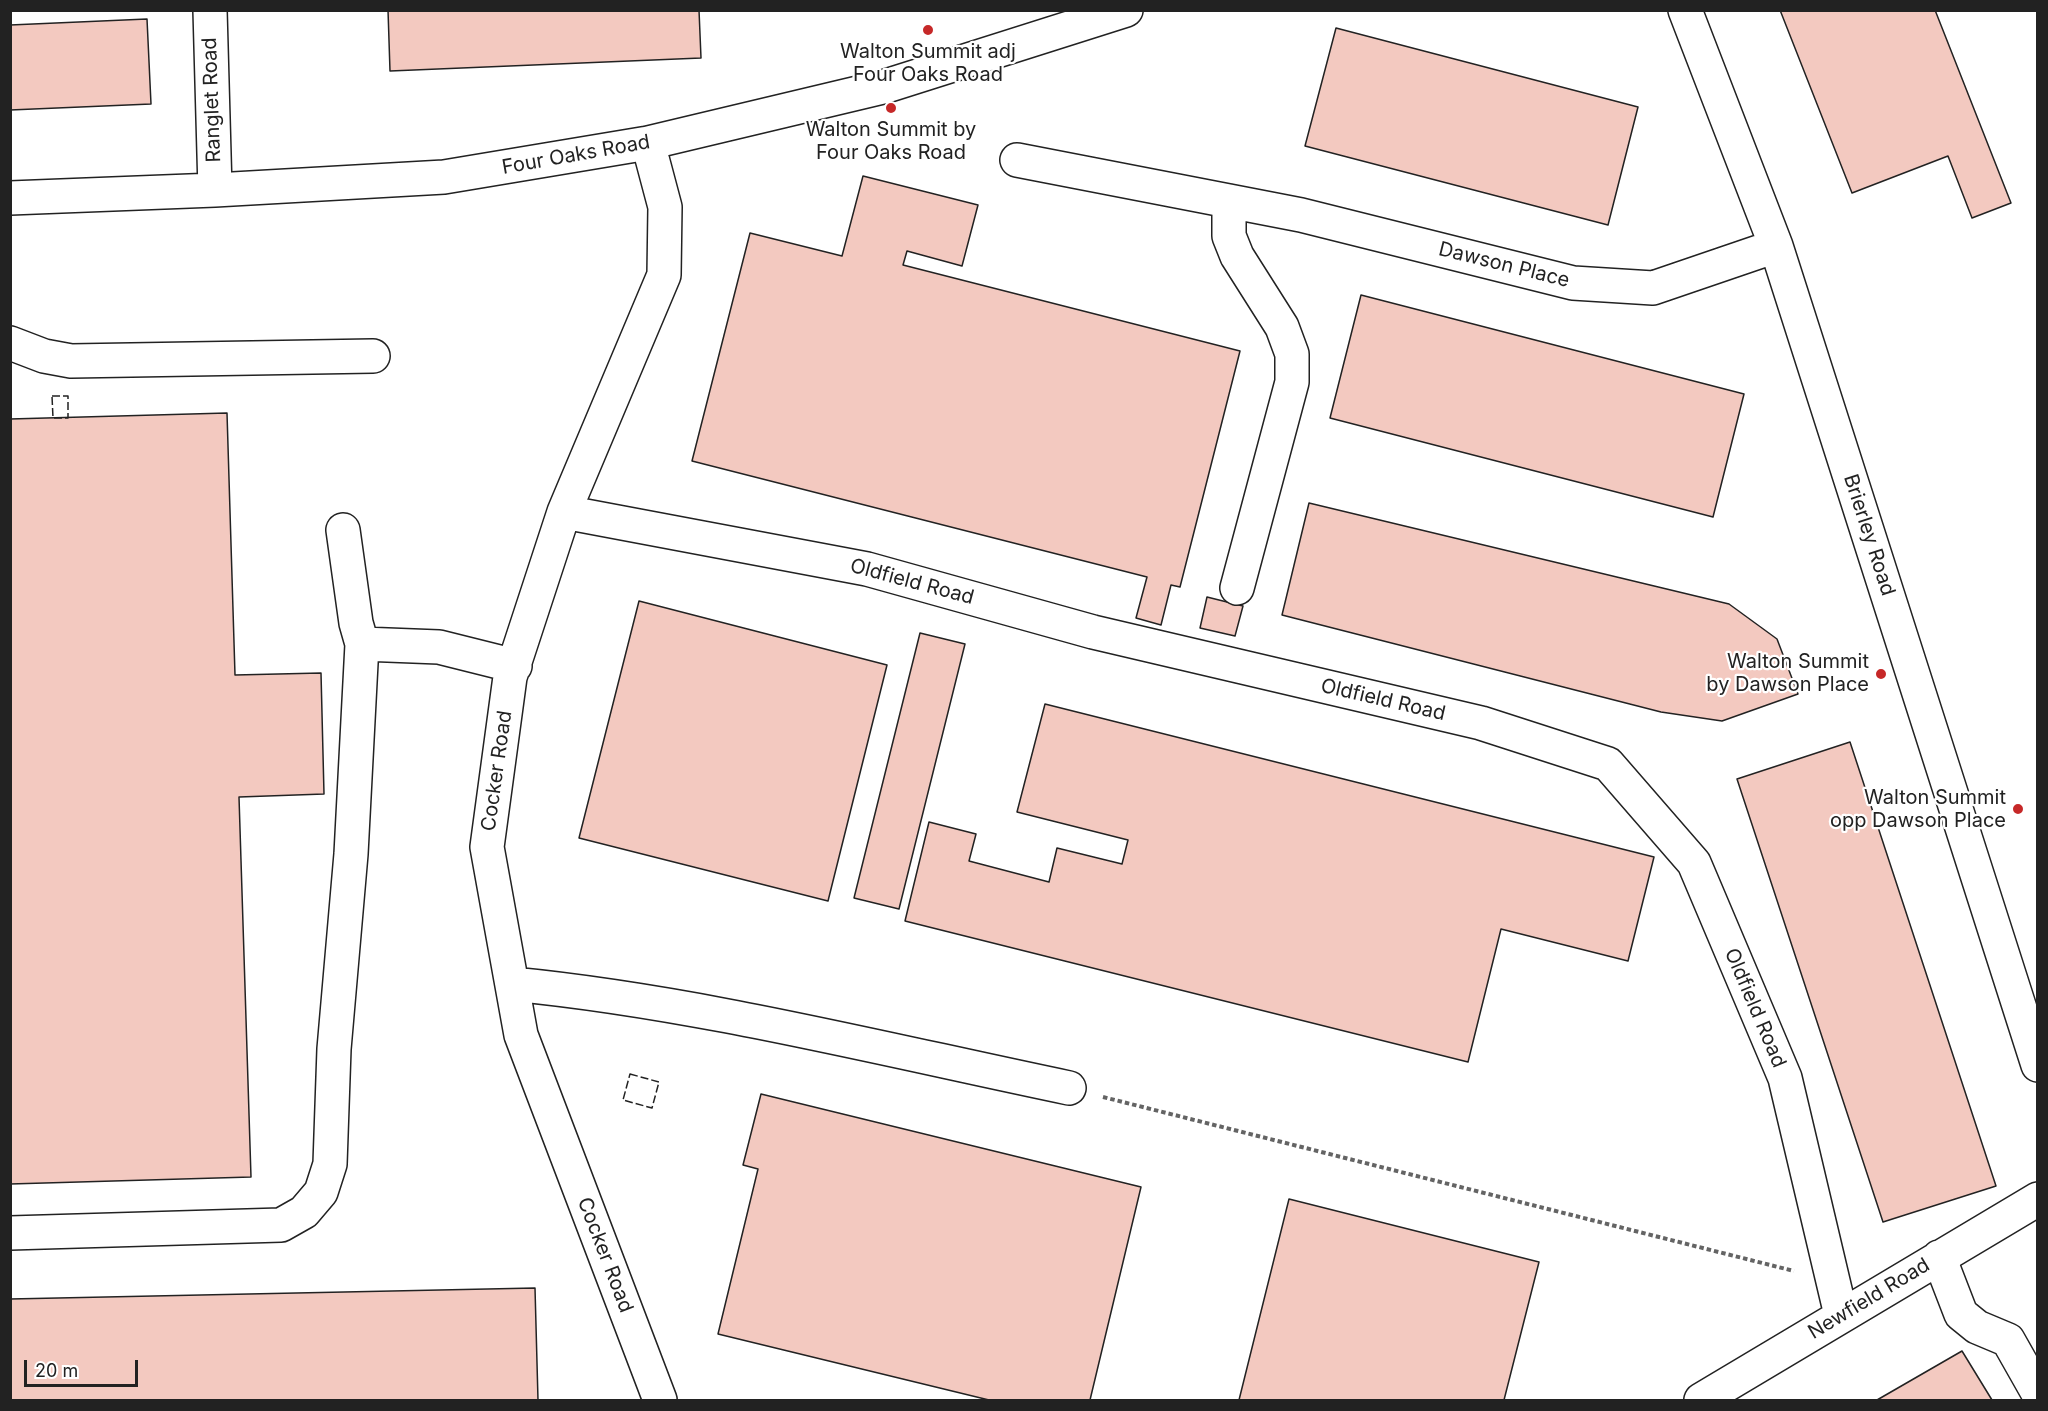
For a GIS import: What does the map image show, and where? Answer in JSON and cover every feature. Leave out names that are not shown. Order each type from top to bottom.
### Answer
[{"type":"street","name":"Ranglet Road","points":[[210,10],[215,190]]},
{"type":"street","name":"Brierley Road","points":[[1685,10],[1776,246],[2037,1065]]},
{"type":"street","name":"Four Oaks Road","points":[[10,198],[215,190],[444,177],[648,143],[883,87],[1119,12]]},
{"type":"street","name":"Cocker Road","points":[[648,143],[665,207],[664,275],[564,512],[510,677],[487,847],[521,1035],[660,1401]]},
{"type":"street","name":"Dawson Place","points":[[1017,160],[1301,215],[1573,283],[1653,288],[1776,246]]},
{"type":"street","points":[[1229,201],[1229,236],[1238,256],[1282,327],[1292,354],[1292,382],[1237,588]]},
{"type":"street","points":[[10,343],[44,356],[71,361],[373,356]]},
{"type":"street","name":"Oldfield Road","points":[[564,512],[867,568],[1094,632],[1480,723],[1608,764],[1694,863],[1785,1077],[1840,1315]]},
{"type":"street","points":[[10,1233],[281,1225],[304,1212],[321,1192],[330,1164],[334,1049],[351,865],[362,645],[356,623],[343,530]]},
{"type":"street","points":[[362,645],[440,647],[515,666]]},
{"type":"street","points":[[512,984],[584,991],[1069,1088]]},
{"type":"street","name":"Newfield Road","points":[[1701,1401],[1840,1315],[2037,1199]]},
{"type":"street","points":[[1939,1257],[1961,1314],[1977,1327],[2008,1340],[2037,1393]]},
{"type":"path","points":[[1069,1088],[1833,1281]]},
{"type":"building","points":[[388,10],[699,10],[701,58],[390,71]]},
{"type":"building","points":[[1780,10],[1935,10],[2011,203],[1972,218],[1948,156],[1852,193]]},
{"type":"building","points":[[147,19],[151,104],[10,110],[10,25]]},
{"type":"building","points":[[1336,28],[1638,107],[1608,225],[1305,146]]},
{"type":"building","points":[[863,176],[978,205],[962,266],[907,251],[903,265],[1240,351],[1180,587],[1171,585],[1161,625],[1136,618],[1147,577],[692,461],[750,233],[842,256]]},
{"type":"building","points":[[1361,295],[1744,394],[1713,517],[1330,418]]},
{"type":"building","points":[[227,413],[235,675],[321,673],[324,794],[239,797],[251,1177],[10,1184],[10,419]]},
{"type":"building","points":[[1309,503],[1729,604],[1777,639],[1798,694],[1722,721],[1661,712],[1282,615]]},
{"type":"building","points":[[1207,597],[1243,606],[1235,636],[1200,628]]},
{"type":"building","points":[[639,601],[887,665],[828,901],[579,838]]},
{"type":"building","points":[[920,633],[965,644],[899,909],[854,898]]},
{"type":"building","points":[[1045,704],[1654,857],[1628,961],[1501,929],[1468,1062],[905,921],[929,822],[976,834],[969,861],[1049,882],[1057,848],[1122,864],[1128,840],[1017,812]]},
{"type":"building","points":[[1850,742],[1996,1186],[1883,1222],[1737,779]]},
{"type":"building","points":[[761,1094],[1141,1187],[1090,1400],[989,1400],[718,1334],[758,1169],[743,1165]]},
{"type":"building","points":[[1289,1199],[1539,1262],[1504,1400],[1239,1400]]},
{"type":"building","points":[[535,1288],[538,1400],[10,1400],[10,1299]]},
{"type":"building","points":[[1962,1351],[1992,1400],[1877,1400]]},
{"type":"fence","points":[[52,396],[68,396],[68,418],[53,418],[52,396]]},
{"type":"fence","points":[[630,1074],[659,1082],[652,1108],[623,1100],[630,1074]]},
{"type":"place","name":"Walton Summit adj Four Oaks Road","points":[[928,30]]},
{"type":"place","name":"Walton Summit by Four Oaks Road","points":[[891,108]]},
{"type":"place","name":"Walton Summit by Dawson Place","points":[[1881,674]]},
{"type":"place","name":"Walton Summit opp Dawson Place","points":[[2018,809]]}]
